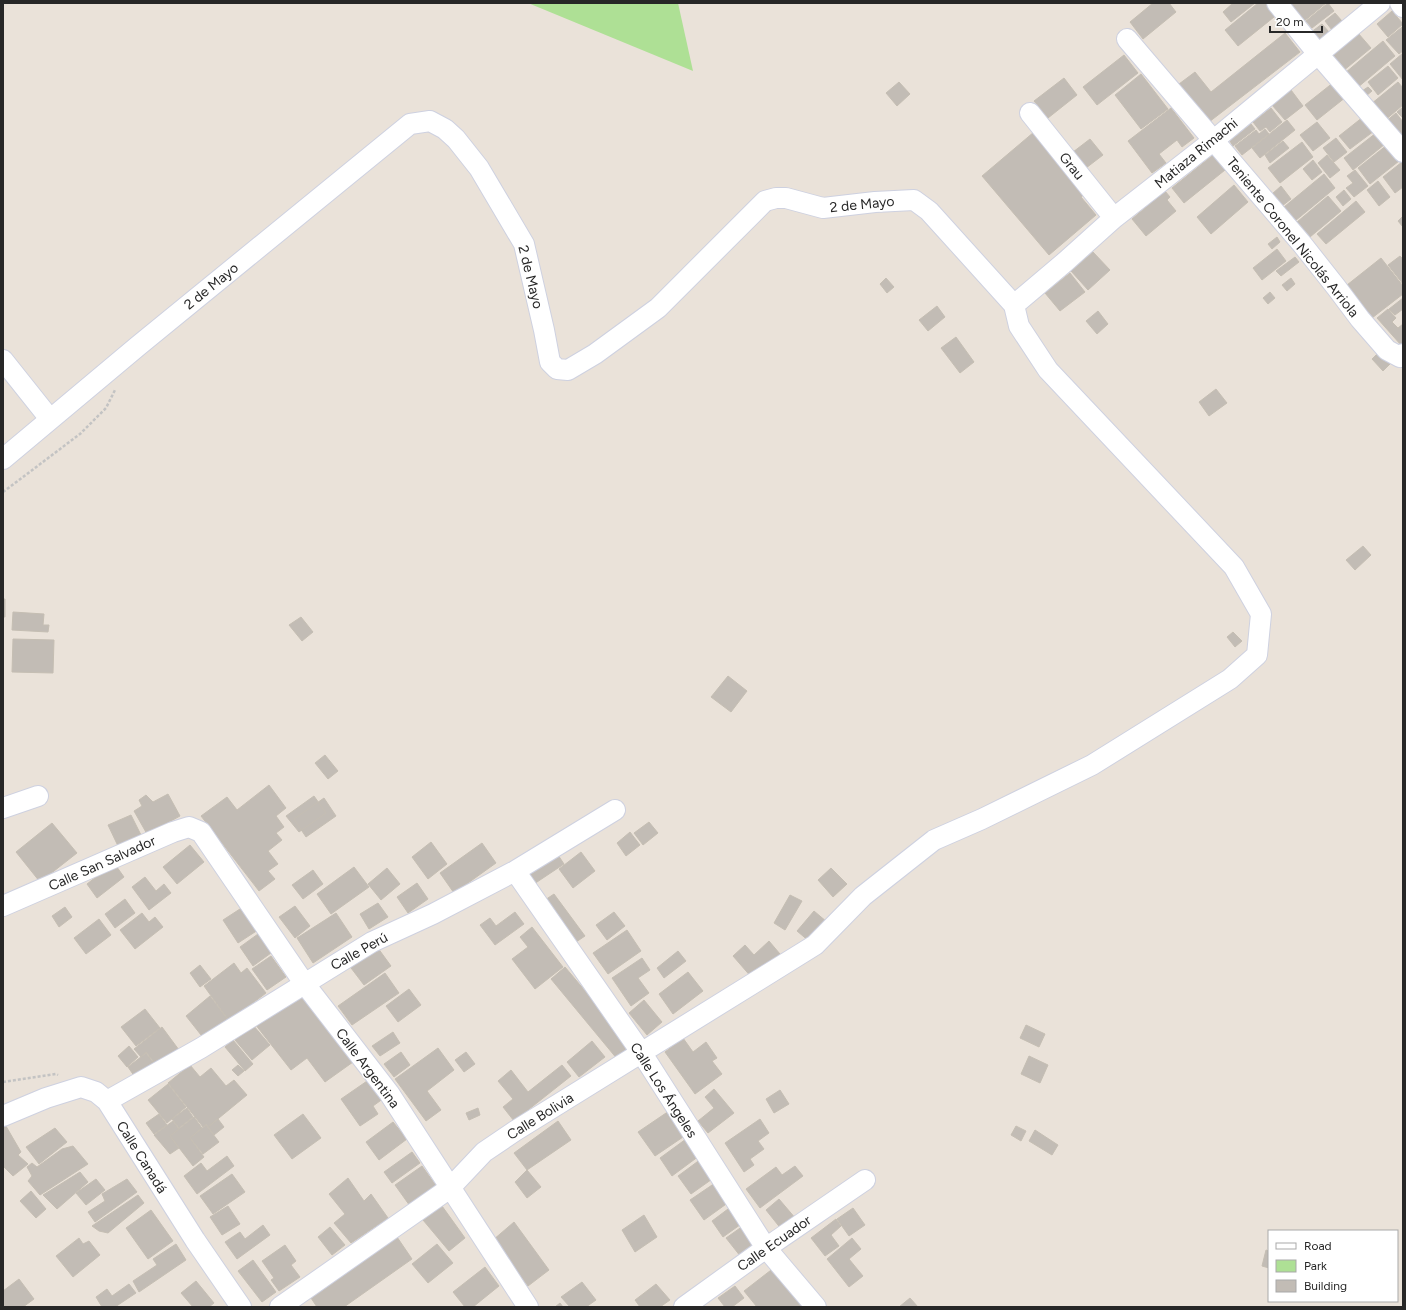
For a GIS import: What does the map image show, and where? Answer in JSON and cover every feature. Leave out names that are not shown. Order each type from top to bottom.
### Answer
[{"type":"street","points":[[1278,3],[1318,54],[1403,152]]},
{"type":"street","name":"Matiaza Rimachi","points":[[1014,305],[1066,262],[1114,218],[1214,140],[1380,3]]},
{"type":"street","points":[[1400,3],[1403,7]]},
{"type":"street","name":"Teniente Coronel Nicolás Arriola","points":[[1126,39],[1302,244],[1360,319],[1387,350],[1402,356]]},
{"type":"street","name":"Grau","points":[[1030,113],[1114,218]]},
{"type":"street","name":"2 de Mayo","points":[[3,459],[410,124],[430,121],[445,129],[456,139],[479,168],[524,244],[550,362],[557,370],[568,370],[595,354],[658,308],[764,201],[776,198],[786,198],[823,208],[874,202],[914,200],[929,211],[1014,305]]},
{"type":"street","name":"Calle Bolivia","points":[[280,1307],[450,1188],[484,1152],[515,1131],[816,944],[863,896],[934,840],[982,819],[1092,765],[1230,679],[1257,655],[1261,614],[1234,567],[1048,370],[1019,326],[1014,305]]},
{"type":"street","points":[[3,360],[50,419]]},
{"type":"street","points":[[3,808],[38,796]]},
{"type":"street","name":"Calle Perú","points":[[107,1101],[201,1048],[372,942],[433,914],[515,871],[615,810]]},
{"type":"street","name":"Calle San Salvador","points":[[3,906],[173,832],[189,827],[201,832]]},
{"type":"street","name":"Calle Argentina","points":[[201,832],[304,983],[389,1093],[528,1307]]},
{"type":"street","name":"Calle Los Ángeles","points":[[515,871],[641,1052],[766,1248],[816,1307]]},
{"type":"street","name":"Calle Canadá","points":[[3,1116],[46,1098],[81,1087],[96,1092],[107,1101],[195,1240],[242,1307]]},
{"type":"street","name":"Calle Ecuador","points":[[684,1307],[865,1180]]},
{"type":"path","points":[[3,492],[80,434],[106,408],[117,387]]},
{"type":"green space","points":[[528,3],[678,3],[693,71]]},
{"type":"building","points":[[1153,3],[1169,3],[1176,12],[1143,39],[1130,22]]},
{"type":"building","points":[[1233,3],[1255,3],[1231,22],[1223,12]]},
{"type":"building","points":[[1258,3],[1271,3],[1279,13],[1238,46],[1225,30]]},
{"type":"building","points":[[1293,3],[1326,3],[1303,22],[1290,6]]},
{"type":"building","points":[[1328,3],[1334,11],[1312,28],[1306,21]]},
{"type":"building","points":[[1392,11],[1403,24],[1388,37],[1377,24]]},
{"type":"building","points":[[1335,13],[1342,21],[1332,30],[1325,21]]},
{"type":"building","points":[[1322,24],[1329,32],[1313,44],[1306,36]]},
{"type":"building","points":[[1402,27],[1403,51],[1399,54],[1386,40]]},
{"type":"building","points":[[1285,33],[1300,52],[1209,122],[1179,84],[1195,72],[1211,92]]},
{"type":"building","points":[[1358,33],[1371,48],[1343,71],[1331,56]]},
{"type":"building","points":[[1383,41],[1395,56],[1357,88],[1345,73]]},
{"type":"building","points":[[1403,53],[1403,80],[1390,64]]},
{"type":"building","points":[[1124,55],[1138,73],[1097,105],[1083,87]]},
{"type":"building","points":[[1388,66],[1398,78],[1378,95],[1368,82]]},
{"type":"building","points":[[1141,74],[1168,109],[1141,129],[1115,95]]},
{"type":"building","points":[[1064,78],[1077,95],[1048,118],[1034,101]]},
{"type":"building","points":[[899,82],[910,94],[897,106],[886,93]]},
{"type":"building","points":[[1334,82],[1346,97],[1317,120],[1305,105]]},
{"type":"building","points":[[1398,82],[1403,88],[1403,105],[1384,121],[1371,104]]},
{"type":"building","points":[[1368,87],[1372,91],[1366,96],[1362,91]]},
{"type":"building","points":[[1291,90],[1303,106],[1285,120],[1272,105]]},
{"type":"building","points":[[1403,107],[1403,118],[1397,112]]},
{"type":"building","points":[[1171,108],[1194,138],[1182,147],[1177,140],[1159,154],[1166,163],[1152,173],[1128,141]]},
{"type":"building","points":[[1271,108],[1282,122],[1270,132],[1266,127],[1260,131],[1253,122]]},
{"type":"building","points":[[1396,113],[1403,122],[1403,133],[1398,137],[1385,122]]},
{"type":"building","points":[[1363,117],[1374,131],[1350,149],[1339,136]]},
{"type":"building","points":[[1287,120],[1295,130],[1260,158],[1252,148]]},
{"type":"building","points":[[1317,122],[1330,138],[1313,151],[1300,135]]},
{"type":"building","points":[[1251,124],[1255,129],[1233,146],[1230,141]]},
{"type":"building","points":[[1265,129],[1269,134],[1242,155],[1235,146],[1256,130],[1259,134]]},
{"type":"building","points":[[1034,132],[1086,193],[1081,197],[1096,215],[1049,255],[982,176]]},
{"type":"building","points":[[1376,133],[1385,144],[1353,170],[1344,158]]},
{"type":"building","points":[[1336,138],[1347,152],[1334,162],[1323,148]]},
{"type":"building","points":[[1090,139],[1103,155],[1086,168],[1073,152]]},
{"type":"building","points":[[1283,141],[1289,148],[1270,163],[1265,155]]},
{"type":"building","points":[[1302,142],[1313,157],[1280,183],[1268,168]]},
{"type":"building","points":[[1387,145],[1399,161],[1370,184],[1358,168]]},
{"type":"building","points":[[1213,155],[1225,170],[1184,203],[1172,188]]},
{"type":"building","points":[[1327,155],[1340,170],[1330,178],[1318,163]]},
{"type":"building","points":[[1313,160],[1322,172],[1312,180],[1303,169]]},
{"type":"building","points":[[1402,162],[1403,187],[1395,193],[1383,177]]},
{"type":"building","points":[[1355,170],[1368,186],[1354,197],[1346,188],[1353,183],[1347,176]]},
{"type":"building","points":[[1324,174],[1335,188],[1295,221],[1284,207]]},
{"type":"building","points":[[1378,181],[1390,197],[1379,206],[1367,190]]},
{"type":"building","points":[[1234,185],[1248,202],[1211,234],[1197,217]]},
{"type":"building","points":[[1281,186],[1291,199],[1282,206],[1272,194]]},
{"type":"building","points":[[1344,190],[1351,199],[1343,206],[1336,197]]},
{"type":"building","points":[[1165,191],[1170,197],[1167,200],[1176,211],[1146,236],[1132,219]]},
{"type":"building","points":[[1328,196],[1341,211],[1310,237],[1297,222]]},
{"type":"building","points":[[1356,201],[1365,212],[1326,244],[1317,234]]},
{"type":"building","points":[[1403,216],[1403,227],[1398,221]]},
{"type":"building","points":[[1277,237],[1280,242],[1272,249],[1268,244]]},
{"type":"building","points":[[1277,249],[1286,261],[1262,280],[1253,268]]},
{"type":"building","points":[[1093,252],[1110,270],[1088,290],[1071,271]]},
{"type":"building","points":[[1400,256],[1403,259],[1403,284],[1388,265]]},
{"type":"building","points":[[1295,257],[1299,262],[1281,276],[1276,271]]},
{"type":"building","points":[[1381,258],[1403,286],[1403,294],[1372,318],[1347,285]]},
{"type":"building","points":[[1070,273],[1085,292],[1060,311],[1045,293]]},
{"type":"building","points":[[886,278],[894,287],[887,293],[880,284]]},
{"type":"building","points":[[1291,278],[1295,284],[1287,291],[1282,285]]},
{"type":"building","points":[[1270,292],[1275,298],[1268,304],[1263,298]]},
{"type":"building","points":[[1403,298],[1403,309],[1395,315],[1389,309]]},
{"type":"building","points":[[937,306],[945,317],[928,331],[919,320]]},
{"type":"building","points":[[1388,309],[1396,318],[1392,322],[1398,328],[1403,324],[1403,343],[1401,345],[1377,318]]},
{"type":"building","points":[[1098,311],[1108,324],[1097,334],[1086,321]]},
{"type":"building","points":[[956,337],[974,362],[960,373],[941,348]]},
{"type":"building","points":[[1379,352],[1390,364],[1383,371],[1372,359]]},
{"type":"building","points":[[1216,389],[1227,403],[1209,416],[1199,402]]},
{"type":"building","points":[[1363,546],[1371,555],[1355,570],[1346,560]]},
{"type":"building","points":[[3,599],[5,599],[5,617],[3,617]]},
{"type":"building","points":[[13,612],[44,614],[43,625],[49,625],[48,632],[12,630]]},
{"type":"building","points":[[301,617],[313,632],[302,641],[289,625]]},
{"type":"building","points":[[1233,632],[1242,641],[1235,647],[1227,637]]},
{"type":"building","points":[[13,639],[54,640],[53,673],[12,672]]},
{"type":"building","points":[[728,676],[747,691],[731,712],[711,697]]},
{"type":"building","points":[[325,755],[338,771],[328,779],[315,763]]},
{"type":"building","points":[[269,785],[286,808],[276,816],[284,827],[276,833],[282,840],[268,851],[278,864],[268,871],[275,879],[259,891],[201,816],[227,797],[237,810]]},
{"type":"building","points":[[168,794],[180,816],[147,834],[134,811],[142,806],[139,800],[146,795],[153,802]]},
{"type":"building","points":[[314,796],[326,813],[299,832],[286,816]]},
{"type":"building","points":[[324,798],[336,816],[306,837],[294,819]]},
{"type":"building","points":[[131,815],[141,835],[118,846],[108,825]]},
{"type":"building","points":[[649,822],[658,833],[643,845],[634,833]]},
{"type":"building","points":[[52,823],[77,853],[40,882],[16,852]]},
{"type":"building","points":[[630,832],[640,845],[626,856],[617,843]]},
{"type":"building","points":[[431,842],[447,864],[428,879],[412,857]]},
{"type":"building","points":[[482,843],[496,863],[454,893],[440,873]]},
{"type":"building","points":[[190,845],[204,862],[177,884],[163,867]]},
{"type":"building","points":[[554,849],[564,864],[534,884],[524,869]]},
{"type":"building","points":[[581,852],[595,871],[573,888],[559,869]]},
{"type":"building","points":[[114,863],[124,877],[97,898],[87,884]]},
{"type":"building","points":[[354,867],[369,887],[331,914],[317,894]]},
{"type":"building","points":[[387,868],[400,884],[381,900],[368,884]]},
{"type":"building","points":[[831,868],[847,884],[833,897],[818,880]]},
{"type":"building","points":[[313,870],[323,884],[303,899],[292,885]]},
{"type":"building","points":[[145,877],[156,891],[164,884],[171,893],[149,910],[132,887]]},
{"type":"building","points":[[417,883],[428,899],[408,913],[397,897]]},
{"type":"building","points":[[554,894],[585,936],[573,944],[542,902]]},
{"type":"building","points":[[790,895],[802,901],[785,930],[774,923]]},
{"type":"building","points":[[125,899],[135,913],[115,928],[105,914]]},
{"type":"building","points":[[378,903],[388,917],[369,929],[360,914]]},
{"type":"building","points":[[295,906],[310,926],[295,938],[279,917]]},
{"type":"building","points":[[65,907],[72,917],[59,927],[52,916]]},
{"type":"building","points":[[243,907],[258,930],[238,943],[223,920]]},
{"type":"building","points":[[814,911],[827,922],[810,942],[797,931]]},
{"type":"building","points":[[515,912],[524,924],[495,945],[480,925],[490,918],[496,926]]},
{"type":"building","points":[[614,912],[625,926],[607,940],[596,925]]},
{"type":"building","points":[[142,913],[149,922],[155,917],[163,927],[135,949],[120,930]]},
{"type":"building","points":[[336,913],[352,937],[313,963],[297,938]]},
{"type":"building","points":[[99,919],[111,935],[86,954],[74,938]]},
{"type":"building","points":[[532,927],[563,967],[535,989],[512,959],[528,947],[520,937]]},
{"type":"building","points":[[627,930],[641,951],[608,974],[593,953]]},
{"type":"building","points":[[258,934],[271,953],[253,966],[240,947]]},
{"type":"building","points":[[769,941],[780,954],[753,979],[733,956],[745,945],[754,955]]},
{"type":"building","points":[[375,944],[391,966],[364,985],[348,964]]},
{"type":"building","points":[[678,951],[686,961],[664,978],[657,968]]},
{"type":"building","points":[[271,956],[286,977],[267,990],[252,969]]},
{"type":"building","points":[[642,958],[650,970],[638,978],[649,993],[631,1006],[612,978]]},
{"type":"building","points":[[234,963],[241,973],[247,968],[266,993],[229,1021],[204,986]]},
{"type":"building","points":[[200,965],[211,979],[200,987],[190,973]]},
{"type":"building","points":[[565,967],[633,1048],[618,1060],[551,979]]},
{"type":"building","points":[[688,972],[703,991],[673,1014],[659,994]]},
{"type":"building","points":[[385,973],[399,993],[352,1025],[338,1006]]},
{"type":"building","points":[[409,989],[421,1005],[398,1022],[386,1006]]},
{"type":"building","points":[[300,990],[353,1062],[325,1082],[307,1058],[291,1070],[255,1024]]},
{"type":"building","points":[[210,996],[229,1021],[205,1040],[186,1016]]},
{"type":"building","points":[[644,1000],[662,1022],[647,1035],[629,1013]]},
{"type":"building","points":[[145,1009],[160,1028],[136,1046],[121,1027]]},
{"type":"building","points":[[253,1025],[270,1045],[252,1060],[235,1040]]},
{"type":"building","points":[[1026,1025],[1045,1034],[1039,1047],[1020,1038]]},
{"type":"building","points":[[162,1027],[179,1050],[157,1066],[146,1052],[141,1057],[134,1049]]},
{"type":"building","points":[[393,1032],[400,1043],[380,1056],[372,1046]]},
{"type":"building","points":[[683,1038],[693,1052],[706,1042],[717,1058],[712,1061],[722,1074],[695,1094],[665,1052]]},
{"type":"building","points":[[233,1040],[253,1064],[245,1071],[225,1047]]},
{"type":"building","points":[[592,1041],[605,1057],[579,1077],[567,1062]]},
{"type":"building","points":[[129,1046],[138,1057],[127,1067],[118,1056]]},
{"type":"building","points":[[438,1048],[454,1070],[427,1091],[441,1110],[426,1121],[395,1079]]},
{"type":"building","points":[[401,1052],[410,1065],[394,1077],[384,1064]]},
{"type":"building","points":[[466,1052],[475,1064],[464,1072],[455,1060]]},
{"type":"building","points":[[146,1053],[156,1066],[137,1080],[128,1067]]},
{"type":"building","points":[[1029,1056],[1048,1065],[1040,1083],[1021,1074]]},
{"type":"building","points":[[190,1065],[200,1077],[211,1068],[226,1086],[234,1080],[247,1095],[208,1127],[206,1124],[203,1127],[168,1083]]},
{"type":"building","points":[[238,1065],[244,1071],[238,1076],[232,1070]]},
{"type":"building","points":[[562,1065],[571,1076],[514,1121],[503,1107],[513,1099],[498,1081],[511,1070],[528,1092]]},
{"type":"building","points":[[370,1079],[384,1098],[373,1106],[378,1114],[360,1126],[341,1099]]},
{"type":"building","points":[[168,1084],[186,1107],[167,1123],[148,1100]]},
{"type":"building","points":[[714,1089],[734,1113],[708,1133],[698,1121],[714,1108],[705,1097]]},
{"type":"building","points":[[780,1090],[789,1104],[774,1113],[766,1099]]},
{"type":"building","points":[[187,1108],[193,1117],[179,1128],[172,1119]]},
{"type":"building","points":[[478,1108],[480,1115],[469,1120],[466,1113]]},
{"type":"building","points":[[669,1111],[686,1135],[655,1156],[638,1132]]},
{"type":"building","points":[[159,1114],[167,1125],[154,1134],[146,1123]]},
{"type":"building","points":[[303,1114],[321,1138],[292,1159],[274,1135]]},
{"type":"building","points":[[194,1117],[202,1128],[190,1138],[204,1157],[193,1166],[170,1136]]},
{"type":"building","points":[[218,1119],[224,1127],[214,1135],[208,1127]]},
{"type":"building","points":[[760,1119],[769,1133],[758,1141],[764,1149],[750,1159],[754,1165],[744,1172],[725,1143]]},
{"type":"building","points":[[3,1121],[21,1152],[18,1155],[28,1164],[13,1176],[3,1166]]},
{"type":"building","points":[[173,1121],[179,1129],[170,1136],[179,1148],[170,1154],[154,1135]]},
{"type":"building","points":[[558,1121],[571,1140],[527,1170],[514,1153]]},
{"type":"building","points":[[393,1122],[407,1139],[379,1160],[366,1142]]},
{"type":"building","points":[[206,1125],[219,1142],[203,1154],[190,1138]]},
{"type":"building","points":[[1016,1126],[1026,1131],[1021,1141],[1011,1135]]},
{"type":"building","points":[[55,1128],[67,1142],[39,1164],[26,1147]]},
{"type":"building","points":[[1035,1130],[1058,1145],[1052,1155],[1029,1141]]},
{"type":"building","points":[[686,1139],[699,1156],[672,1176],[660,1158]]},
{"type":"building","points":[[73,1146],[88,1164],[40,1195],[28,1181],[32,1176],[27,1167],[32,1163],[37,1167],[62,1149]]},
{"type":"building","points":[[412,1152],[420,1163],[392,1183],[384,1172]]},
{"type":"building","points":[[227,1156],[234,1166],[197,1194],[184,1176],[201,1163],[207,1171]]},
{"type":"building","points":[[701,1159],[715,1177],[691,1194],[678,1176]]},
{"type":"building","points":[[422,1166],[437,1187],[410,1206],[395,1185]]},
{"type":"building","points":[[795,1166],[803,1176],[760,1208],[746,1189],[776,1167],[782,1175]]},
{"type":"building","points":[[527,1170],[541,1187],[527,1198],[515,1182]]},
{"type":"building","points":[[80,1172],[88,1182],[57,1209],[43,1195]]},
{"type":"building","points":[[232,1174],[245,1192],[213,1214],[200,1196]]},
{"type":"building","points":[[348,1178],[364,1201],[371,1194],[388,1218],[351,1243],[334,1223],[345,1214],[329,1194]]},
{"type":"building","points":[[96,1179],[105,1190],[86,1205],[76,1193]]},
{"type":"building","points":[[127,1179],[137,1192],[95,1222],[88,1212],[105,1201],[102,1194]]},
{"type":"building","points":[[715,1183],[729,1202],[704,1220],[690,1200]]},
{"type":"building","points":[[31,1191],[46,1209],[36,1218],[20,1201]]},
{"type":"building","points":[[138,1195],[144,1203],[108,1233],[99,1231],[92,1226]]},
{"type":"building","points":[[779,1199],[796,1219],[782,1230],[766,1210]]},
{"type":"building","points":[[228,1206],[240,1224],[222,1235],[210,1217]]},
{"type":"building","points":[[442,1206],[465,1238],[449,1251],[423,1220]]},
{"type":"building","points":[[732,1206],[744,1222],[723,1237],[712,1221]]},
{"type":"building","points":[[853,1208],[865,1225],[849,1236],[837,1219]]},
{"type":"building","points":[[151,1210],[173,1241],[148,1259],[126,1228]]},
{"type":"building","points":[[644,1215],[657,1237],[635,1252],[622,1230]]},
{"type":"building","points":[[836,1219],[841,1226],[831,1235],[839,1246],[825,1256],[811,1238]]},
{"type":"building","points":[[514,1222],[549,1270],[528,1286],[493,1240]]},
{"type":"building","points":[[263,1225],[270,1235],[237,1259],[225,1242],[240,1232],[245,1239]]},
{"type":"building","points":[[743,1226],[758,1245],[741,1257],[726,1238]]},
{"type":"building","points":[[330,1227],[345,1245],[332,1255],[318,1237]]},
{"type":"building","points":[[397,1237],[412,1259],[344,1307],[317,1307],[311,1298]]},
{"type":"building","points":[[79,1238],[83,1244],[89,1241],[100,1255],[73,1277],[56,1256]]},
{"type":"building","points":[[852,1238],[861,1249],[849,1259],[863,1276],[849,1287],[827,1259]]},
{"type":"building","points":[[176,1244],[186,1260],[139,1292],[133,1281],[157,1265],[153,1259]]},
{"type":"building","points":[[437,1244],[453,1263],[428,1283],[412,1264]]},
{"type":"building","points":[[285,1245],[296,1261],[291,1265],[300,1277],[279,1291],[271,1280],[274,1278],[262,1261]]},
{"type":"building","points":[[1266,1250],[1268,1251],[1268,1268],[1262,1266]]},
{"type":"building","points":[[253,1260],[276,1292],[262,1302],[238,1271]]},
{"type":"building","points":[[485,1267],[499,1286],[473,1307],[465,1307],[453,1292]]},
{"type":"building","points":[[775,1267],[805,1307],[757,1307],[744,1291]]},
{"type":"building","points":[[19,1279],[34,1299],[23,1307],[3,1307],[3,1291]]},
{"type":"building","points":[[196,1281],[214,1303],[209,1307],[193,1307],[181,1293]]},
{"type":"building","points":[[582,1282],[596,1300],[586,1307],[570,1307],[561,1297]]},
{"type":"building","points":[[129,1284],[136,1293],[115,1307],[102,1307],[96,1297],[107,1289],[112,1296]]},
{"type":"building","points":[[656,1284],[670,1300],[660,1307],[640,1307],[635,1300]]},
{"type":"building","points":[[735,1286],[744,1298],[732,1307],[725,1307],[718,1298]]},
{"type":"building","points":[[910,1298],[918,1307],[899,1307]]},
{"type":"building","points":[[560,1303],[563,1307],[555,1307]]}]
